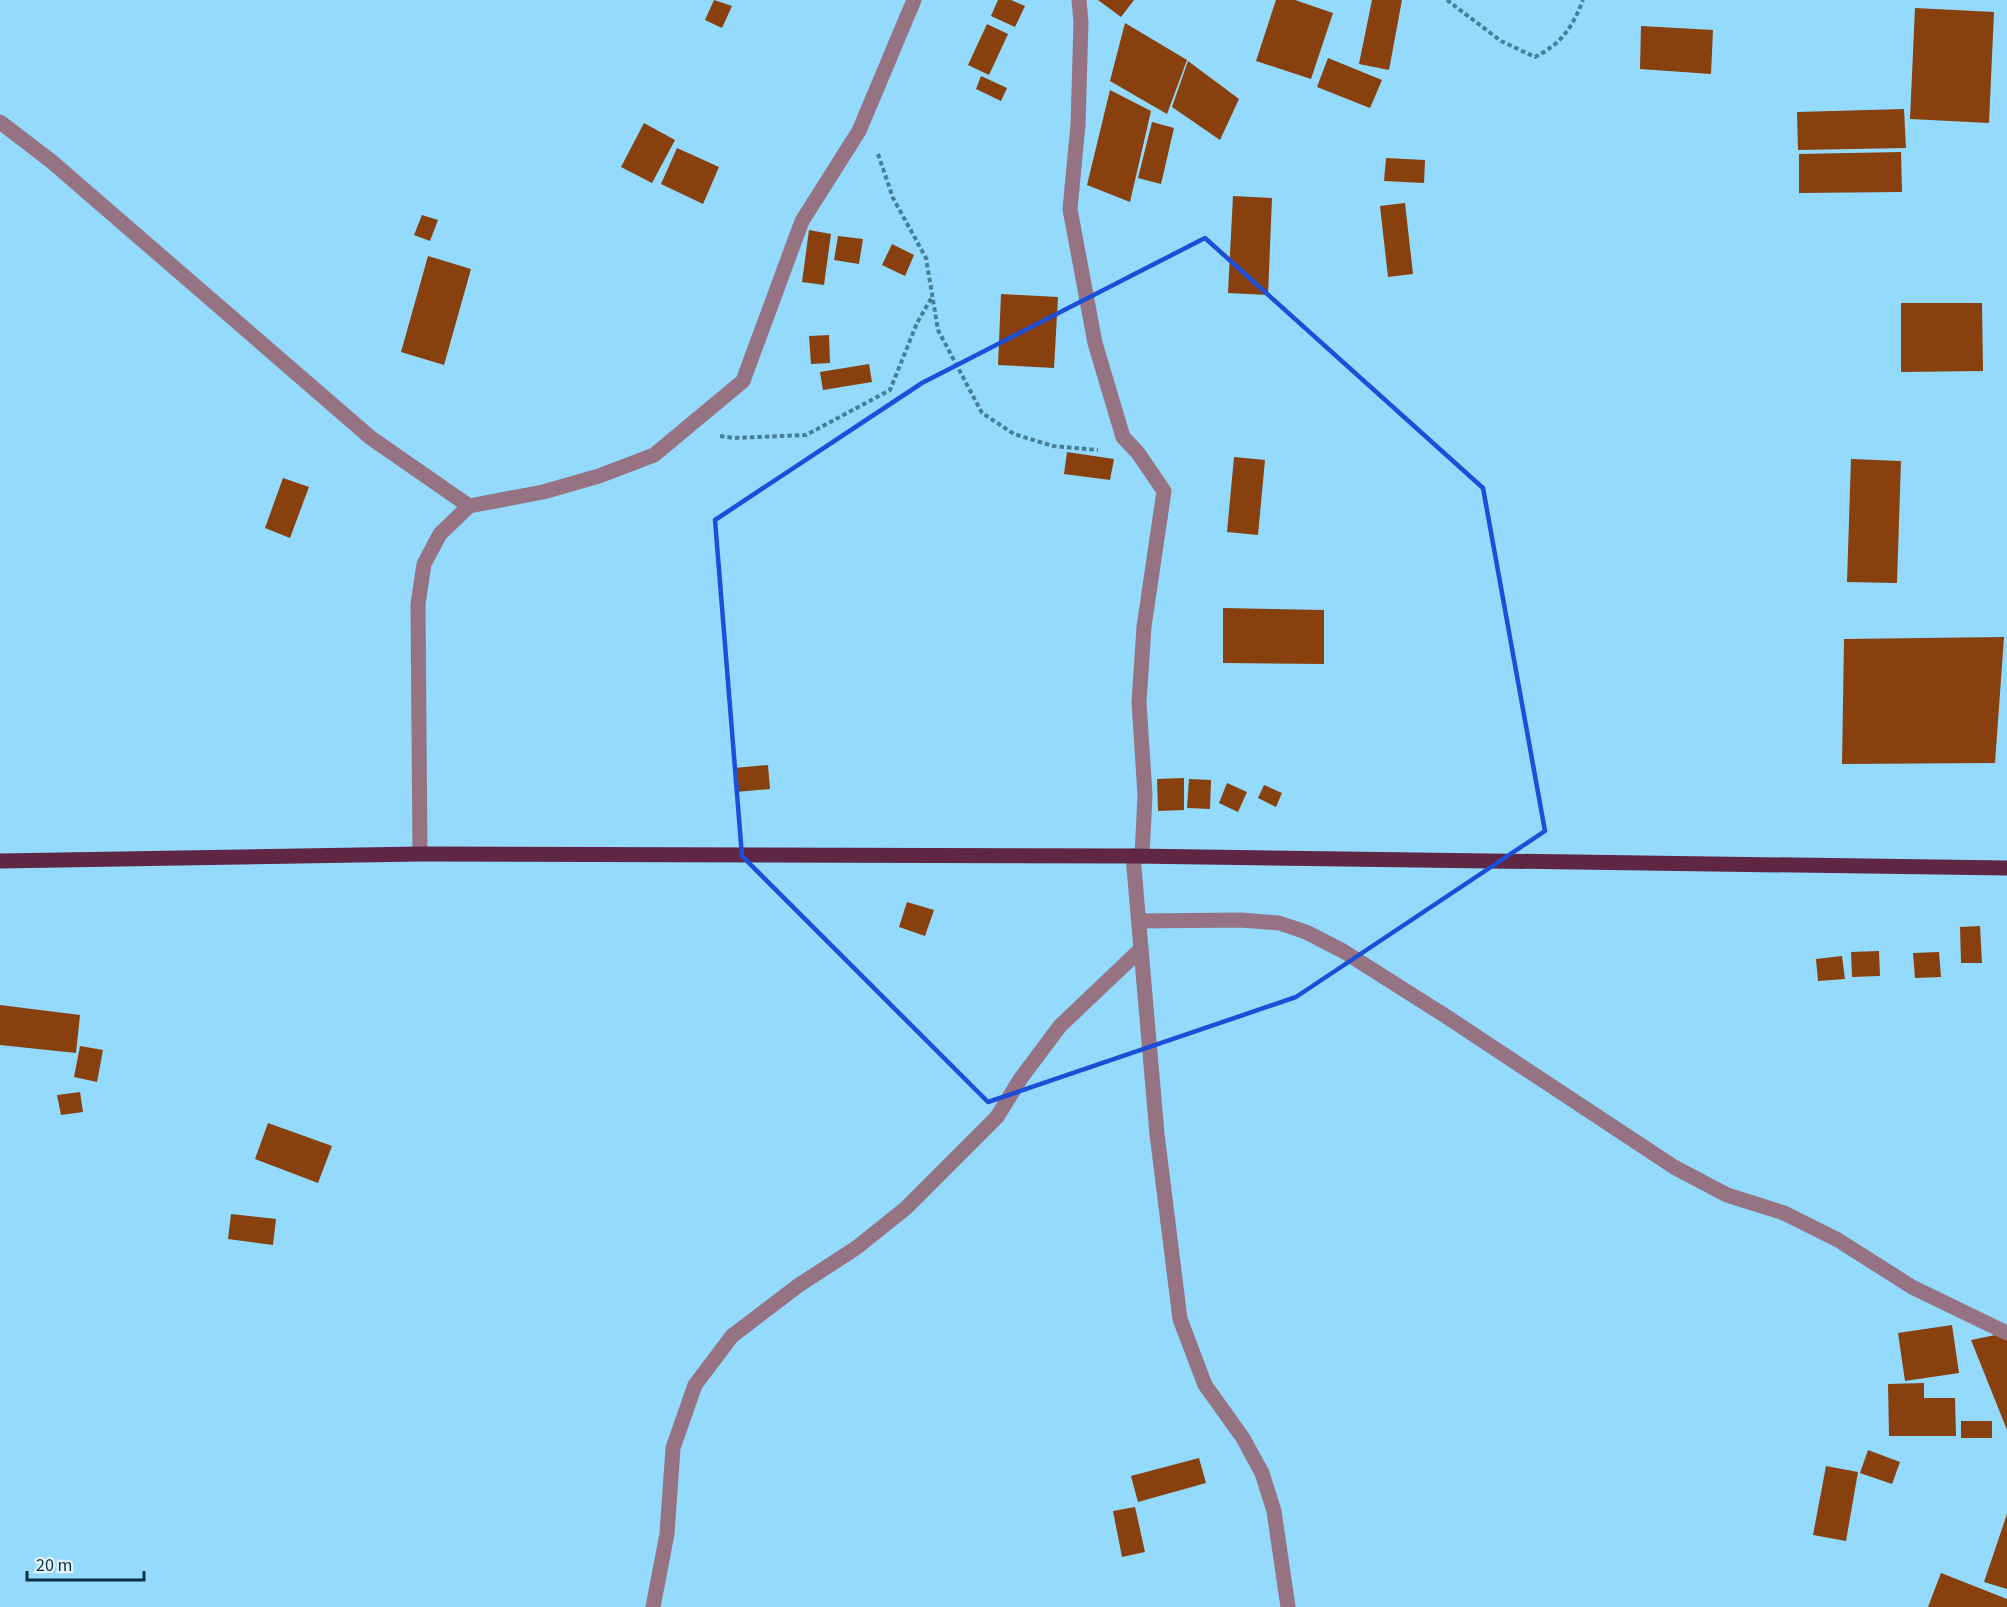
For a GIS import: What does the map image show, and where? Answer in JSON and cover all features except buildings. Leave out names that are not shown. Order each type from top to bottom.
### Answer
[{"type":"main road","points":[[0,861],[420,854],[1137,856],[2007,868]]},
{"type":"street","points":[[420,854],[418,604],[424,564],[440,534],[469,506],[543,492],[599,476],[654,455],[743,381],[802,221],[859,131],[914,0]]},
{"type":"street","points":[[1079,0],[1081,22],[1078,125],[1070,209],[1095,343],[1123,437],[1138,453],[1164,491],[1144,627],[1139,702],[1145,795],[1137,856],[1141,949],[1157,1134],[1180,1319],[1205,1385],[1243,1438],[1262,1473],[1274,1510],[1288,1607]]},
{"type":"street","points":[[0,122],[51,161],[371,438],[469,506]]},
{"type":"street","points":[[1139,921],[1241,920],[1279,923],[1306,932],[1343,951],[1434,1008],[1674,1167],[1727,1195],[1784,1213],[1838,1240],[1912,1287],[1989,1327],[2007,1333]]},
{"type":"street","points":[[653,1607],[666,1534],[673,1448],[695,1385],[732,1336],[799,1285],[856,1248],[906,1208],[997,1117],[1021,1078],[1060,1026],[1141,949]]},
{"type":"path","points":[[1447,0],[1501,41],[1535,57],[1556,46],[1576,17],[1583,0]]},
{"type":"path","points":[[859,131],[878,154],[893,198],[926,258],[938,330],[982,413],[1014,434],[1053,446],[1138,453]]},
{"type":"path","points":[[685,430],[734,438],[806,435],[846,416],[890,390],[917,323],[933,297]]},
{"type":"highlighted area","points":[[1205,238],[1483,488],[1545,831],[1296,997],[988,1102],[742,856],[715,520],[922,383]]}]
